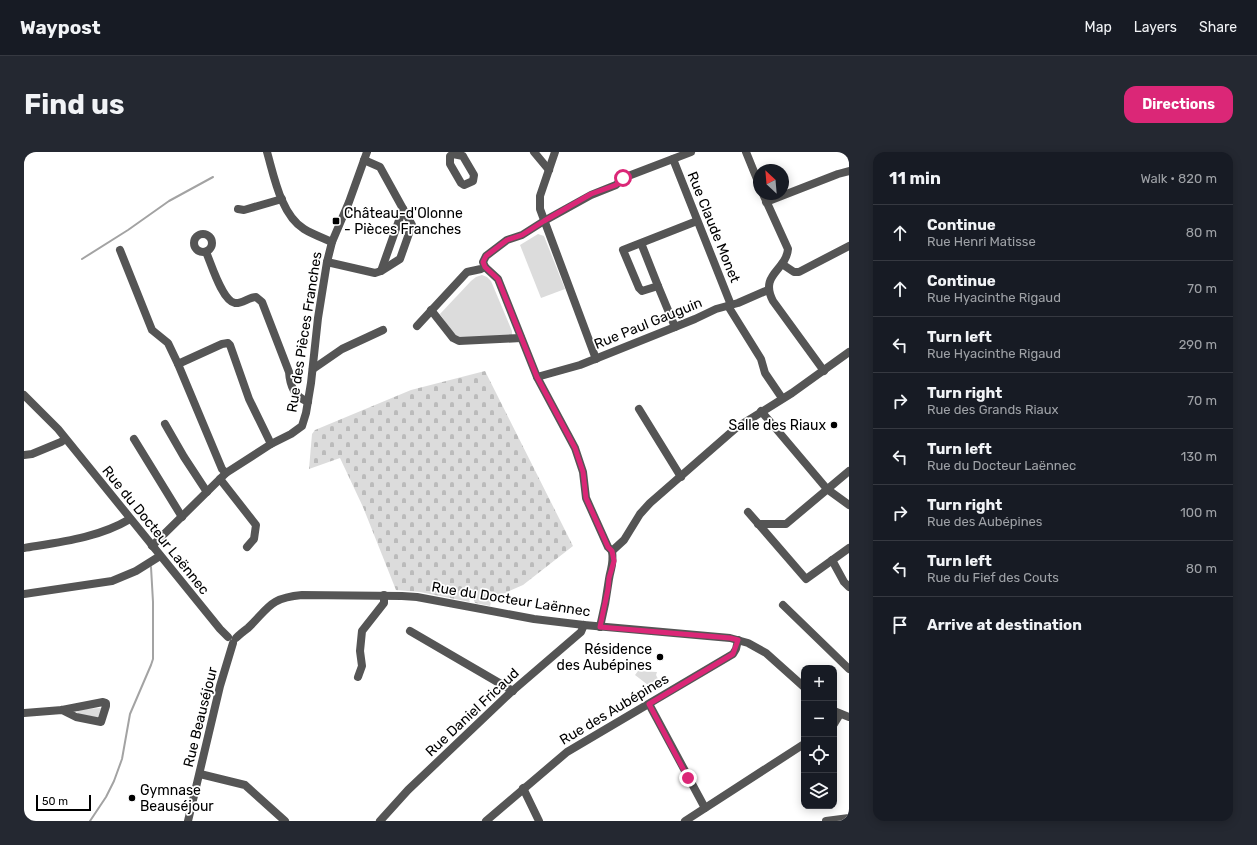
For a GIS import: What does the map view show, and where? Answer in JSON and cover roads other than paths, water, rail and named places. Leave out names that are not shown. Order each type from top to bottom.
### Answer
[{"type":"street","points":[[266,152],[282,199],[294,222],[303,229],[332,242]]},
{"type":"street","points":[[534,152],[549,170]]},
{"type":"street","points":[[555,152],[540,196],[540,209],[596,358]]},
{"type":"street","points":[[600,627],[609,578],[614,561],[612,551],[608,547],[588,504],[584,491],[583,472],[575,448],[537,377],[498,279],[485,267],[483,262],[486,256],[500,244],[522,235],[591,194],[616,185],[623,178],[691,152]]},
{"type":"street","points":[[746,152],[753,169]]},
{"type":"street","points":[[327,262],[375,273],[381,271],[400,259],[412,225],[380,167],[365,154]]},
{"type":"street","name":"Rue des Pièces Franches","points":[[152,546],[223,476],[271,444],[291,434],[302,426],[308,402],[318,318],[327,262],[332,242],[349,202],[365,154]]},
{"type":"street","name":"Rue Claude Monet","points":[[673,159],[729,306],[761,359],[765,373],[782,398]]},
{"type":"street","points":[[789,190],[849,171]]},
{"type":"street","points":[[238,209],[244,210],[282,199]]},
{"type":"street","points":[[766,200],[788,249],[787,255],[782,264],[768,284],[768,290],[773,301],[824,371]]},
{"type":"street","points":[[381,271],[403,209]]},
{"type":"street","points":[[658,286],[642,291],[639,288],[623,250],[697,221]]},
{"type":"street","points":[[641,243],[675,327]]},
{"type":"street","points":[[782,264],[794,272],[798,272],[849,246]]},
{"type":"street","points":[[120,250],[152,330],[168,343],[178,364],[222,469],[223,476],[256,525],[254,539],[247,547]]},
{"type":"street","points":[[206,252],[227,298],[234,303],[256,297],[262,302],[289,372],[290,384],[298,396],[308,402]]},
{"type":"street","points":[[417,326],[467,272],[485,267]]},
{"type":"street","name":"Rue Paul Gauguin","points":[[537,377],[574,367],[716,309],[738,304],[768,290]]},
{"type":"street","points":[[431,310],[453,338],[459,341],[521,338]]},
{"type":"street","points":[[313,369],[342,348],[383,330]]},
{"type":"street","points":[[178,364],[222,344],[228,343],[249,399],[271,444]]},
{"type":"street","points":[[612,551],[624,540],[640,514],[650,503],[736,428],[824,371],[849,352]]},
{"type":"street","name":"Rue du Docteur Laënnec","points":[[24,395],[65,439],[220,629],[232,639],[248,628],[265,608],[279,599],[289,596],[384,595],[417,598],[534,619],[600,627],[730,638],[754,646],[766,653],[801,685]]},
{"type":"street","points":[[639,409],[681,476]]},
{"type":"street","points":[[761,411],[827,489],[849,505]]},
{"type":"street","points":[[165,424],[207,492]]},
{"type":"street","points":[[24,455],[32,454],[65,439]]},
{"type":"street","points":[[134,439],[182,517]]},
{"type":"street","points":[[758,524],[786,524],[849,471]]},
{"type":"street","points":[[748,512],[806,579],[849,548]]},
{"type":"street","points":[[24,548],[71,540],[100,533],[130,519]]},
{"type":"street","points":[[24,594],[112,582],[160,556]]},
{"type":"street","points":[[832,560],[844,582],[849,587]]},
{"type":"street","points":[[358,677],[362,666],[360,651],[362,631],[384,603],[384,595]]},
{"type":"street","points":[[783,605],[849,669]]},
{"type":"street","name":"Rue Daniel Fricaud","points":[[380,821],[408,790],[513,691],[581,632],[584,625]]},
{"type":"street","points":[[410,631],[513,691]]},
{"type":"street","name":"Rue Beauséjour","points":[[188,821],[232,639]]},
{"type":"street","name":"Rue des Aubépines","points":[[486,821],[567,752],[733,654],[738,640]]},
{"type":"street","points":[[24,714],[62,710],[103,702],[106,703],[101,722],[76,717],[62,710]]},
{"type":"street","points":[[649,704],[705,808]]},
{"type":"street","points":[[837,713],[849,717]]},
{"type":"street","points":[[685,821],[801,746]]},
{"type":"street","points":[[200,774],[245,785],[285,821]]},
{"type":"street","points":[[524,788],[539,821]]},
{"type":"street","points":[[826,821],[849,818]]},
{"type":"waterway","points":[[82,259],[128,230],[169,201],[213,177]]},
{"type":"waterway","points":[[90,821],[106,797],[114,781],[122,759],[130,714],[153,659],[153,602],[151,567]]},
{"type":"place","name":"Château-d'Olonne - Pièces Franches","points":[[336,221]]},
{"type":"place","name":"Salle des Riaux","points":[[834,425]]},
{"type":"place","name":"Résidence des Aubépines","points":[[660,657]]},
{"type":"place","name":"Gymnase Beauséjour","points":[[132,798]]}]
